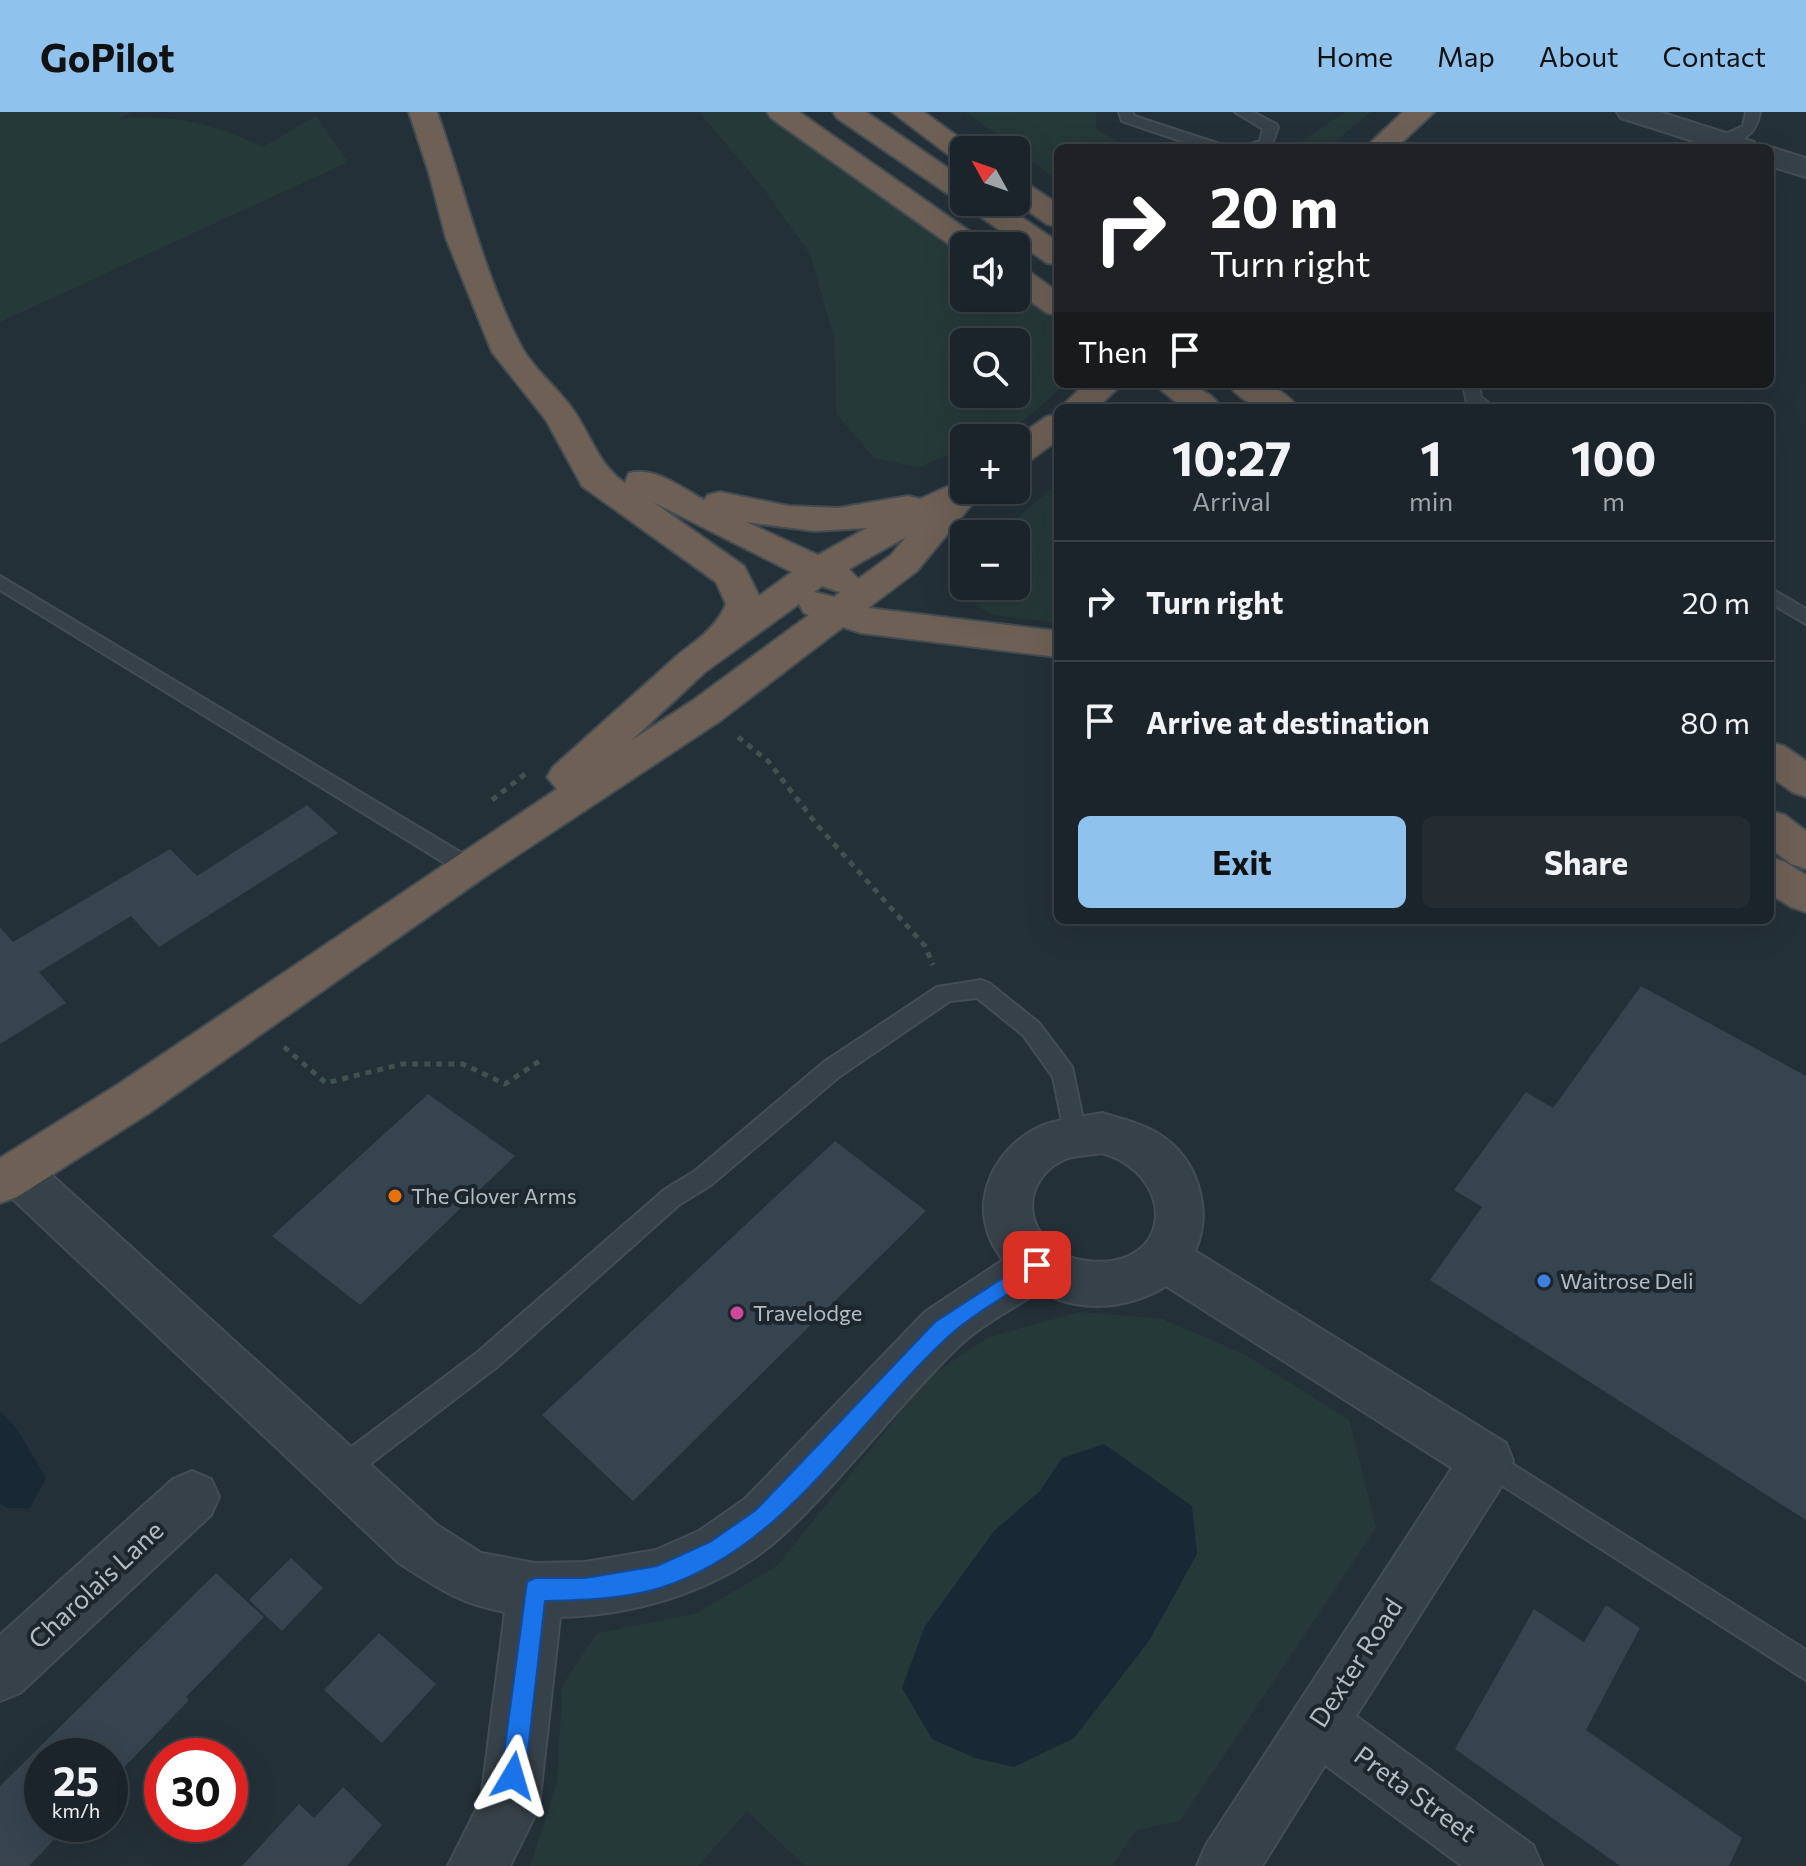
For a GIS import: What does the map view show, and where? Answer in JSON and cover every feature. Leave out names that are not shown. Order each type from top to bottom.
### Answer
[{"type":"highway","points":[[423,112],[444,173],[461,238],[508,352],[561,417],[594,478],[731,575],[745,604],[738,620],[714,647]]},
{"type":"highway","points":[[781,112],[951,232]]},
{"type":"highway","points":[[847,112],[950,182]]},
{"type":"highway","points":[[906,112],[950,143]]},
{"type":"highway","points":[[1384,144],[1420,112]]},
{"type":"highway","points":[[1030,199],[1054,215]]},
{"type":"highway","points":[[999,216],[1054,253]]},
{"type":"highway","points":[[1030,287],[1054,303]]},
{"type":"highway","points":[[1082,404],[1100,388]]},
{"type":"highway","points":[[1177,388],[1199,404]]},
{"type":"highway","points":[[1251,388],[1275,404]]},
{"type":"highway","points":[[1288,388],[1309,404]]},
{"type":"highway","points":[[561,417],[633,477],[751,539],[820,570],[850,602],[861,620],[1054,644]]},
{"type":"highway","points":[[1030,445],[1053,429]]},
{"type":"highway","points":[[633,477],[754,514],[827,520],[894,512],[950,494]]},
{"type":"highway","points":[[8,1178],[133,1099],[249,1018],[692,663],[820,570],[950,497]]},
{"type":"highway","points":[[450,856],[706,711],[904,563],[952,504]]},
{"type":"highway","points":[[731,575],[748,578],[787,594],[850,602]]},
{"type":"highway","points":[[1774,759],[1806,782]]},
{"type":"highway","points":[[1774,829],[1806,853]]},
{"type":"highway","points":[[1774,876],[1806,896]]},
{"type":"street","points":[[1631,112],[1723,144]]},
{"type":"street","points":[[1774,157],[1806,168]]},
{"type":"street","points":[[1102,1133],[1128,1141],[1151,1155],[1168,1172],[1178,1193],[1181,1216],[1177,1238],[1164,1258],[1144,1274],[1118,1284],[1090,1285],[1062,1279],[1037,1265],[1018,1245],[1008,1221],[1006,1197],[1013,1174],[1028,1155],[1049,1141],[1074,1134],[1102,1133]]},
{"type":"street","points":[[8,1178],[418,1544],[471,1578],[535,1590],[585,1589],[658,1577],[718,1550],[764,1517],[943,1328],[1037,1265]]},
{"type":"street","points":[[1164,1258],[1487,1461]]},
{"type":"street","name":"Dexter Road","points":[[1227,1866],[1487,1461]]},
{"type":"street","name":"Charolais Lane","points":[[0,1673],[192,1497]]},
{"type":"street","points":[[478,1866],[510,1807],[535,1590]]},
{"type":"street","name":"Preta Street","points":[[1317,1723],[1512,1866]]},
{"type":"lane","points":[[1126,112],[1127,118],[1206,144]]},
{"type":"lane","points":[[1242,112],[1271,127],[1266,144]]},
{"type":"lane","points":[[1731,144],[1750,128],[1753,112]]},
{"type":"lane","points":[[1472,388],[1473,399],[1481,404]]},
{"type":"lane","points":[[0,582],[450,856]]},
{"type":"lane","points":[[1774,597],[1806,618]]},
{"type":"lane","points":[[339,1472],[488,1359],[672,1197],[703,1178],[832,1069],[945,993],[981,989],[1031,1029],[1064,1074],[1074,1134]]},
{"type":"lane","points":[[1487,1461],[1806,1666]]},
{"type":"path","points":[[706,711],[768,761],[818,826],[925,946],[945,993]]},
{"type":"path","points":[[450,856],[533,768]]},
{"type":"path","points":[[249,1018],[326,1083],[402,1064],[463,1064],[505,1084],[544,1058]]},
{"type":"shaded area","points":[[0,112],[131,112],[118,120],[156,118],[192,122],[228,132],[263,147],[316,116],[348,162],[0,322]]},
{"type":"shaded area","points":[[699,112],[766,112],[950,241],[950,312],[1030,312],[1030,297],[1054,314],[1054,388],[1061,388],[1017,424],[950,424],[950,454],[920,467],[875,459],[836,413],[835,341],[810,254],[760,184]]},
{"type":"shaded area","points":[[966,112],[1096,112],[1096,128],[1121,144],[1054,144],[1054,178],[1030,160],[1030,136],[998,136]]},
{"type":"shaded area","points":[[1345,112],[1371,112],[1332,144],[1298,144]]},
{"type":"shaded area","points":[[1054,486],[1054,622],[994,615],[976,606],[977,600],[1030,600],[1030,520],[1014,520]]},
{"type":"shaded area","points":[[1080,1312],[1162,1319],[1244,1354],[1349,1420],[1376,1528],[1180,1821],[1136,1830],[1112,1866],[805,1866],[747,1811],[698,1866],[530,1866],[557,1783],[562,1686],[597,1633],[695,1614],[777,1566],[929,1377],[989,1337]]},
{"type":"water","points":[[0,1411],[17,1429],[46,1478],[30,1508],[7,1508],[0,1503]]},
{"type":"water","points":[[1104,1444],[1192,1506],[1197,1554],[1149,1641],[1074,1738],[1014,1767],[975,1758],[932,1739],[902,1688],[925,1626],[994,1531],[1040,1491],[1062,1458]]},
{"type":"building","points":[[307,805],[338,833],[159,947],[131,916],[39,972],[66,1003],[0,1044],[0,927],[13,942],[170,849],[197,876]]},
{"type":"building","points":[[1641,986],[1806,1076],[1806,1520],[1430,1280],[1482,1207],[1454,1190],[1526,1092],[1553,1108]]},
{"type":"building","name":"The Glover Arms","points":[[428,1094],[515,1156],[360,1305],[272,1236]]},
{"type":"building","name":"Travelodge","points":[[835,1141],[926,1211],[633,1501],[542,1415]]},
{"type":"building","points":[[291,1558],[323,1588],[282,1631],[249,1600]]},
{"type":"building","points":[[216,1573],[264,1617],[186,1697],[189,1700],[152,1738],[144,1738],[144,1747],[128,1763],[128,1738],[49,1738]]},
{"type":"building","points":[[1606,1605],[1640,1628],[1586,1730],[1742,1838],[1729,1866],[1620,1866],[1455,1749],[1534,1609],[1584,1642]]},
{"type":"building","points":[[379,1633],[436,1684],[382,1743],[324,1690]]},
{"type":"building","points":[[24,1762],[24,1842],[52,1842],[29,1866],[0,1866],[0,1786]]},
{"type":"building","points":[[343,1787],[382,1825],[347,1866],[242,1866],[299,1804],[314,1818]]},
{"type":"place","name":"The Glover Arms","points":[[395,1196]]},
{"type":"place","name":"Waitrose Deli","points":[[1544,1281]]},
{"type":"place","name":"Travelodge","points":[[737,1313]]},
{"type":"route","points":[[513,1776],[535,1590],[585,1589],[658,1577],[718,1550],[764,1517],[943,1328],[1037,1265]]}]
